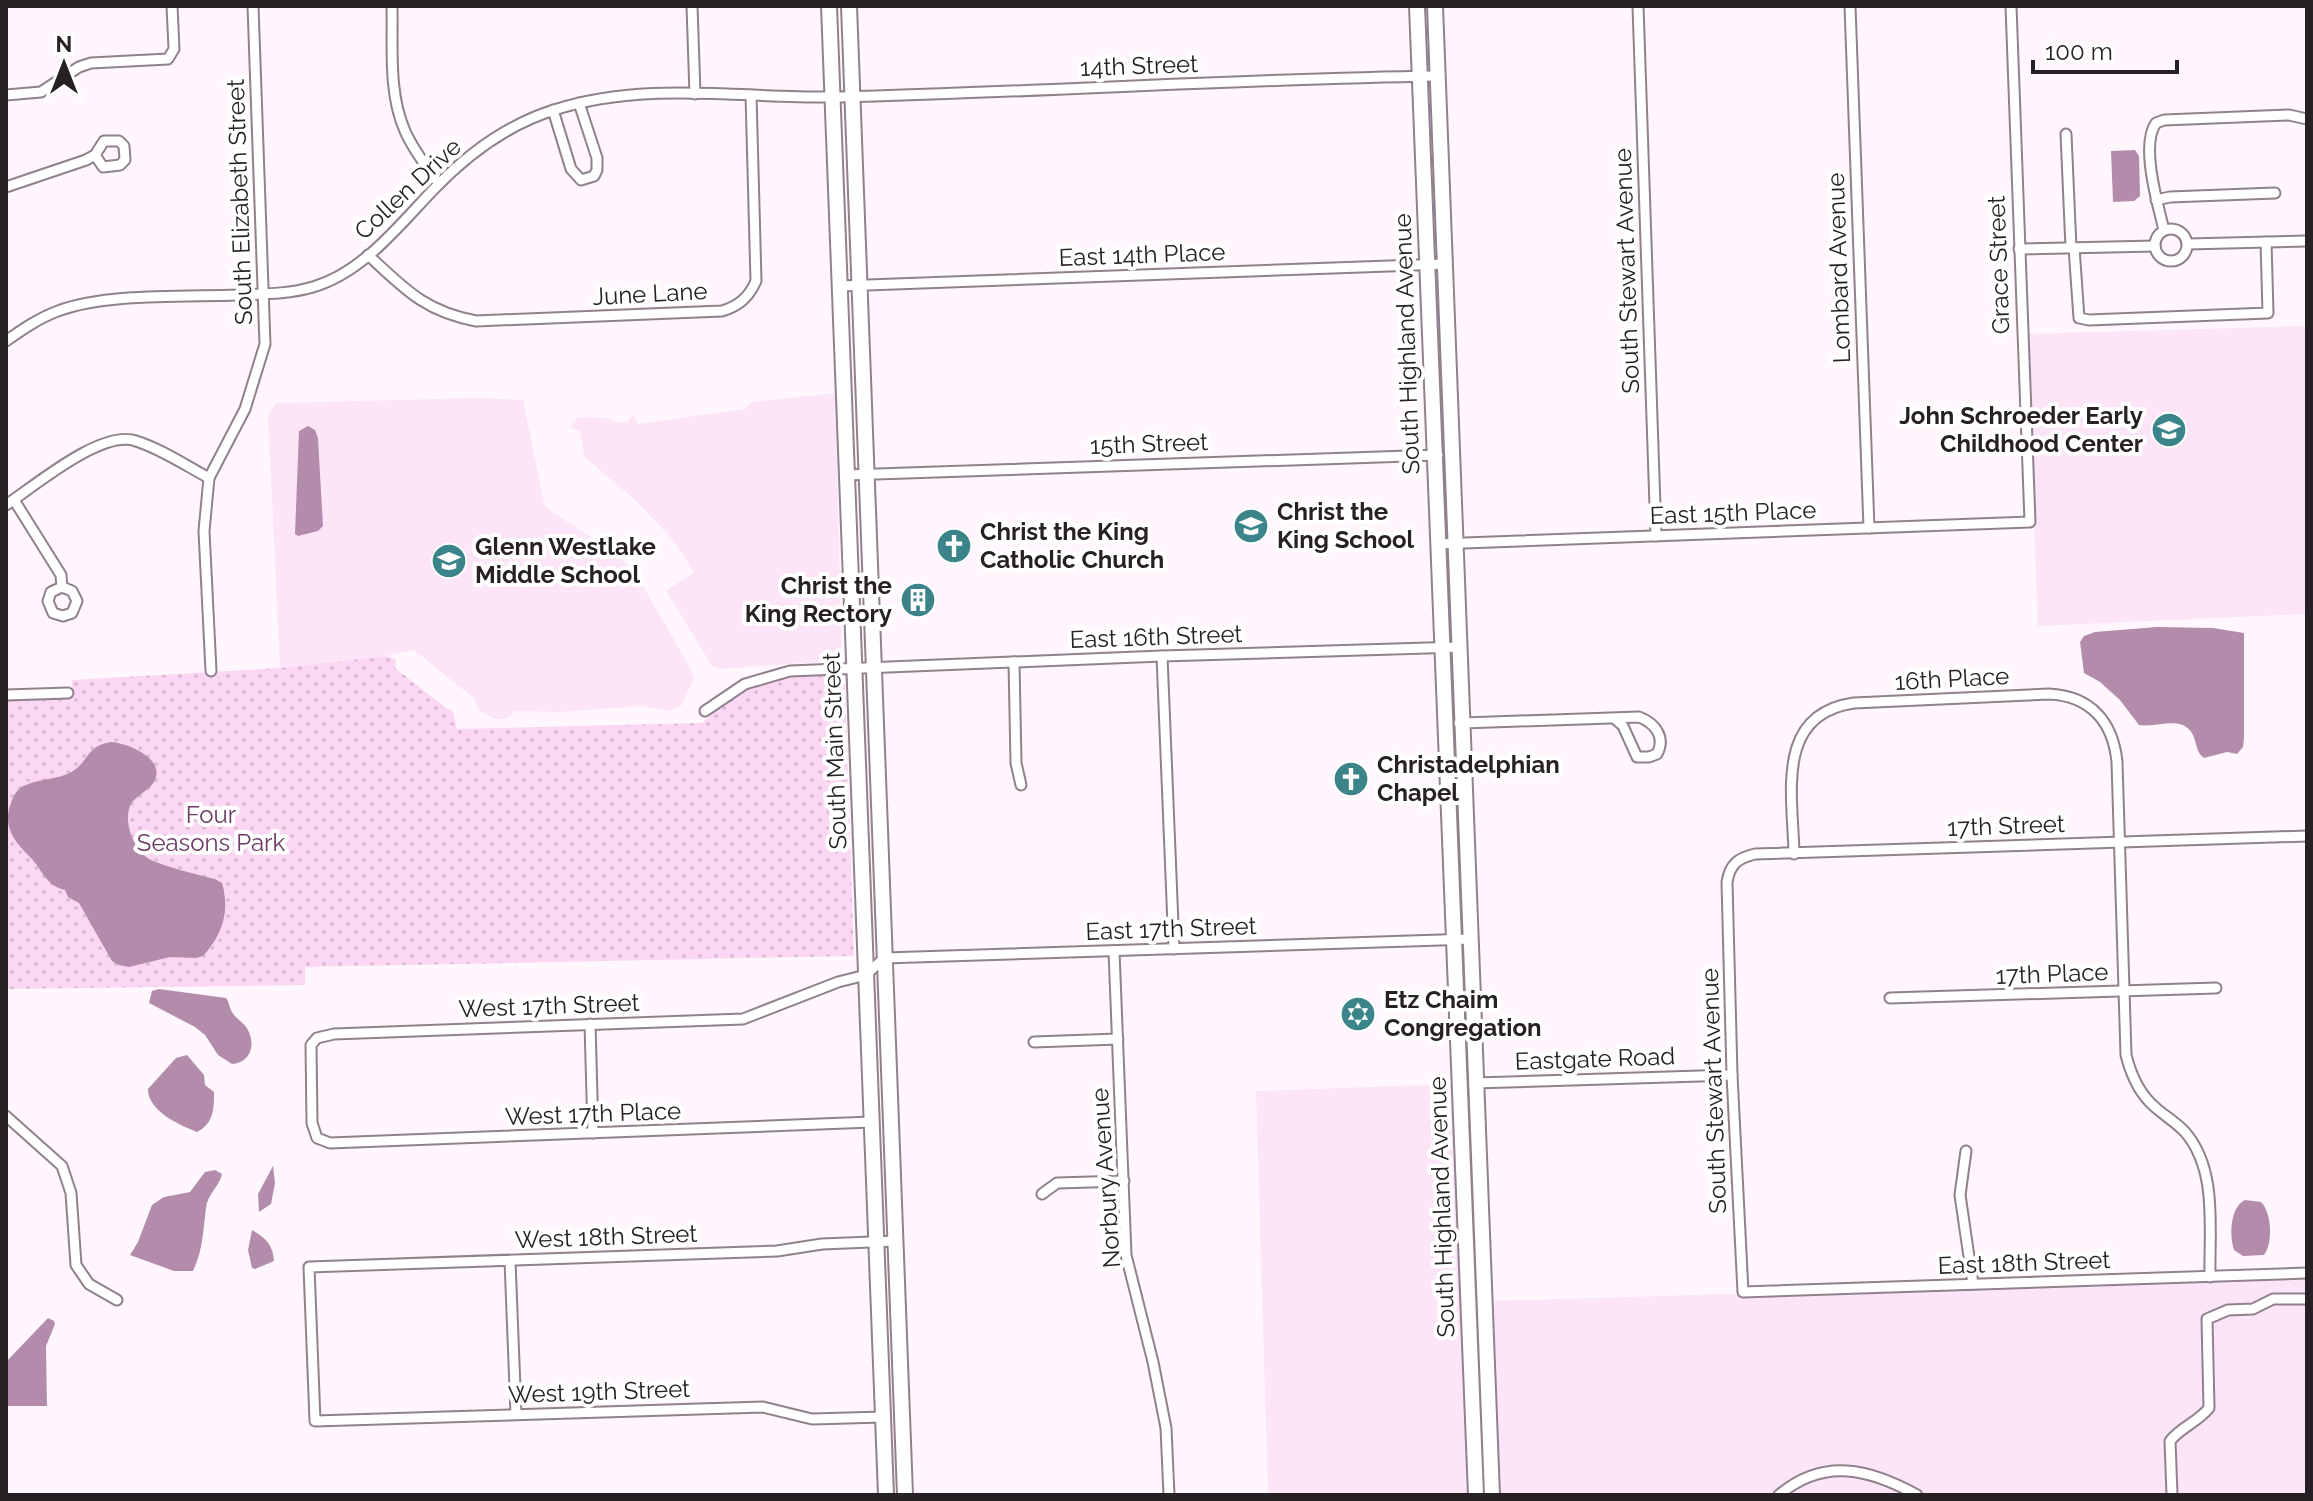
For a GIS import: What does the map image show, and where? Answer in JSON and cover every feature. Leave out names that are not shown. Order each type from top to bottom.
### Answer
[{"type":"main road","name":"South Main Street","points":[[829,6],[843,96],[860,285],[874,668],[872,1122],[886,1495]]},
{"type":"main road","name":"South Main Street","points":[[849,6],[843,96],[840,286],[854,669],[895,1241],[905,1495]]},
{"type":"main road","name":"South Highland Avenue","points":[[1417,6],[1476,1495]]},
{"type":"main road","name":"South Highland Avenue","points":[[1435,6],[1492,1495]]},
{"type":"street","points":[[6,95],[41,92],[79,67],[91,63],[168,59],[174,49],[172,6]]},
{"type":"street","name":"South Elizabeth Street","points":[[211,671],[204,531],[209,478],[245,409],[265,344],[253,6]]},
{"type":"street","points":[[392,6],[395,94],[400,119],[411,145],[439,184]]},
{"type":"street","points":[[692,6],[695,94]]},
{"type":"street","name":"South Stewart Avenue","points":[[1638,6],[1656,536]]},
{"type":"street","name":"Lombard Avenue","points":[[1850,6],[1869,528]]},
{"type":"street","name":"Grace Street","points":[[2011,6],[2030,522]]},
{"type":"street","name":"14th Street","points":[[843,96],[1437,76]]},
{"type":"street","name":"Collen Drive","points":[[6,341],[41,318],[87,302],[264,294],[299,290],[328,281],[368,255],[471,156],[503,133],[553,110],[618,94],[843,96]]},
{"type":"street","name":"June Lane","points":[[368,255],[416,299],[445,313],[476,321],[707,312],[734,307],[745,299],[756,281],[751,95]]},
{"type":"street","points":[[553,110],[571,169],[581,180],[588,179],[594,176],[597,164],[579,103]]},
{"type":"street","points":[[2164,230],[2152,182],[2150,137],[2156,123],[2164,120],[2289,115],[2307,119]]},
{"type":"street","points":[[2066,134],[2079,318],[2268,313],[2266,242]]},
{"type":"street","points":[[6,187],[95,155]]},
{"type":"street","points":[[2156,200],[2275,193]]},
{"type":"street","points":[[2164,230],[2178,230],[2185,235],[2188,244],[2186,253],[2175,261],[2161,258],[2155,246],[2157,237],[2164,230]]},
{"type":"street","points":[[2188,244],[2307,241]]},
{"type":"street","points":[[2019,249],[2155,246]]},
{"type":"street","name":"East 14th Place","points":[[840,286],[1445,264]]},
{"type":"street","points":[[62,587],[61,575],[10,502],[89,450],[115,439],[135,440],[209,478]]},
{"type":"street","name":"15th Street","points":[[847,475],[1453,454]]},
{"type":"street","name":"East 15th Place","points":[[1437,544],[2030,522]]},
{"type":"street","name":"East 16th Street","points":[[705,711],[745,684],[790,671],[1460,647]]},
{"type":"street","points":[[1162,656],[1174,949]]},
{"type":"street","points":[[1014,662],[1016,763],[1021,785]]},
{"type":"street","points":[[6,695],[68,693]]},
{"type":"street","name":"16th Place","points":[[1794,854],[1792,758],[1799,739],[1825,712],[1854,703],[2049,694],[2078,700],[2098,714],[2110,730],[2117,762],[2126,1055],[2134,1080],[2152,1105],[2184,1130],[2206,1170],[2210,1277]]},
{"type":"street","points":[[1444,724],[1639,717],[1647,720],[1660,736],[1657,754],[1637,757],[1623,726],[1614,718]]},
{"type":"street","name":"17th Street","points":[[1727,887],[1730,868],[1742,857],[2307,836]]},
{"type":"street","name":"South Stewart Avenue","points":[[1727,887],[1732,1075],[1743,1292]]},
{"type":"street","name":"East 17th Street","points":[[875,967],[1114,951],[1472,939]]},
{"type":"street","name":"Norbury Avenue","points":[[1114,951],[1126,1255],[1166,1428],[1169,1495]]},
{"type":"street","name":"West 17th Street","points":[[317,1138],[312,1123],[310,1053],[311,1045],[317,1038],[334,1034],[743,1019],[875,967]]},
{"type":"street","name":"17th Place","points":[[1890,998],[2216,988]]},
{"type":"street","points":[[590,1024],[593,1133]]},
{"type":"street","points":[[1034,1042],[1118,1039]]},
{"type":"street","name":"Eastgate Road","points":[[1458,1084],[1732,1075]]},
{"type":"street","points":[[6,1116],[62,1166],[71,1193],[76,1265],[89,1284],[117,1300]]},
{"type":"street","name":"West 17th Place","points":[[317,1138],[330,1143],[872,1122]]},
{"type":"street","points":[[1966,1151],[1960,1195],[1973,1284]]},
{"type":"street","points":[[1042,1194],[1057,1183],[1124,1181]]},
{"type":"street","name":"West 18th Street","points":[[315,1421],[309,1267],[777,1251],[814,1245],[895,1241]]},
{"type":"street","points":[[510,1261],[516,1414]]},
{"type":"street","name":"East 18th Street","points":[[1743,1292],[2307,1273]]},
{"type":"street","points":[[2172,1495],[2170,1441],[2209,1408],[2207,1319],[2228,1310],[2253,1309],[2273,1299],[2307,1299]]},
{"type":"street","name":"West 19th Street","points":[[315,1421],[763,1407],[812,1419],[883,1417]]},
{"type":"street","points":[[1779,1495],[1806,1477],[1838,1470],[1870,1473],[1917,1495]]},
{"type":"shaded area","points":[[2135,150],[2139,156],[2140,196],[2134,201],[2113,202],[2111,151]]},
{"type":"shaded area","name":"John Schroeder Early Childhood Center","points":[[2307,326],[2307,614],[2038,626],[2026,334]]},
{"type":"shaded area","points":[[835,393],[842,660],[721,669],[712,666],[666,591],[694,572],[674,541],[634,499],[588,460],[584,455],[580,431],[571,428],[572,423],[579,417],[627,422],[632,416],[637,424],[745,409],[752,402]]},
{"type":"shaded area","name":"Glenn Westlake Middle School","points":[[478,398],[523,400],[545,507],[612,551],[634,571],[694,678],[682,705],[670,711],[642,706],[559,712],[515,711],[507,719],[495,719],[478,710],[475,699],[414,650],[280,668],[268,416],[276,403]]},
{"type":"shaded area","points":[[308,426],[315,430],[318,438],[323,526],[318,531],[298,536],[295,534],[299,431]]},
{"type":"shaded area","points":[[2157,627],[2213,628],[2244,633],[2244,738],[2243,747],[2237,754],[2227,752],[2204,758],[2193,735],[2183,725],[2139,725],[2120,700],[2100,682],[2084,673],[2080,642],[2084,636],[2095,632]]},
{"type":"shaded area","points":[[111,742],[136,749],[155,766],[157,774],[154,782],[133,801],[129,811],[131,834],[139,849],[155,862],[222,883],[225,903],[223,922],[216,939],[203,956],[170,957],[129,967],[112,961],[79,903],[68,897],[65,890],[48,881],[11,833],[9,811],[18,790],[32,783],[68,774],[92,750]]},
{"type":"shaded area","points":[[159,989],[226,998],[232,1013],[250,1036],[250,1053],[243,1061],[232,1064],[218,1055],[205,1035],[195,1027],[149,1003],[152,991]]},
{"type":"shaded area","points":[[187,1055],[204,1075],[205,1085],[214,1092],[210,1120],[197,1132],[174,1121],[159,1110],[149,1097],[148,1089],[176,1058]]},
{"type":"shaded area","points":[[1452,1084],[1470,1495],[1268,1495],[1256,1091]]},
{"type":"shaded area","points":[[273,1166],[275,1183],[271,1204],[259,1212],[258,1194]]},
{"type":"shaded area","points":[[215,1170],[222,1174],[207,1203],[201,1248],[193,1271],[174,1271],[130,1255],[152,1205],[164,1197],[190,1192],[205,1172]]},
{"type":"shaded area","points":[[2245,1200],[2261,1202],[2265,1207],[2270,1236],[2264,1255],[2243,1256],[2234,1250],[2232,1222],[2236,1209]]},
{"type":"shaded area","points":[[252,1230],[268,1242],[274,1261],[255,1269],[252,1268],[248,1250]]},
{"type":"shaded area","points":[[2307,1277],[2307,1495],[1499,1495],[1490,1301]]},
{"type":"shaded area","points":[[48,1318],[55,1324],[46,1346],[47,1406],[6,1406],[6,1362]]},
{"type":"green space","name":"Four Seasons Park","points":[[386,656],[396,660],[395,668],[453,711],[457,729],[702,723],[739,695],[763,684],[825,674],[841,676],[845,685],[854,956],[305,967],[305,985],[6,989],[6,700],[72,697],[72,680],[280,668]]},
{"type":"place","name":"John Schroeder Early Childhood Center","points":[[2169,430]]},
{"type":"place","name":"Christ the King School","points":[[1251,526]]},
{"type":"place","name":"Christ the King Catholic Church","points":[[954,546]]},
{"type":"place","name":"Glenn Westlake Middle School","points":[[449,561]]},
{"type":"place","name":"Christ the King Rectory","points":[[918,600]]},
{"type":"place","name":"Christadelphian Chapel","points":[[1351,779]]},
{"type":"place","name":"Etz Chaim Congregation","points":[[1358,1014]]}]
